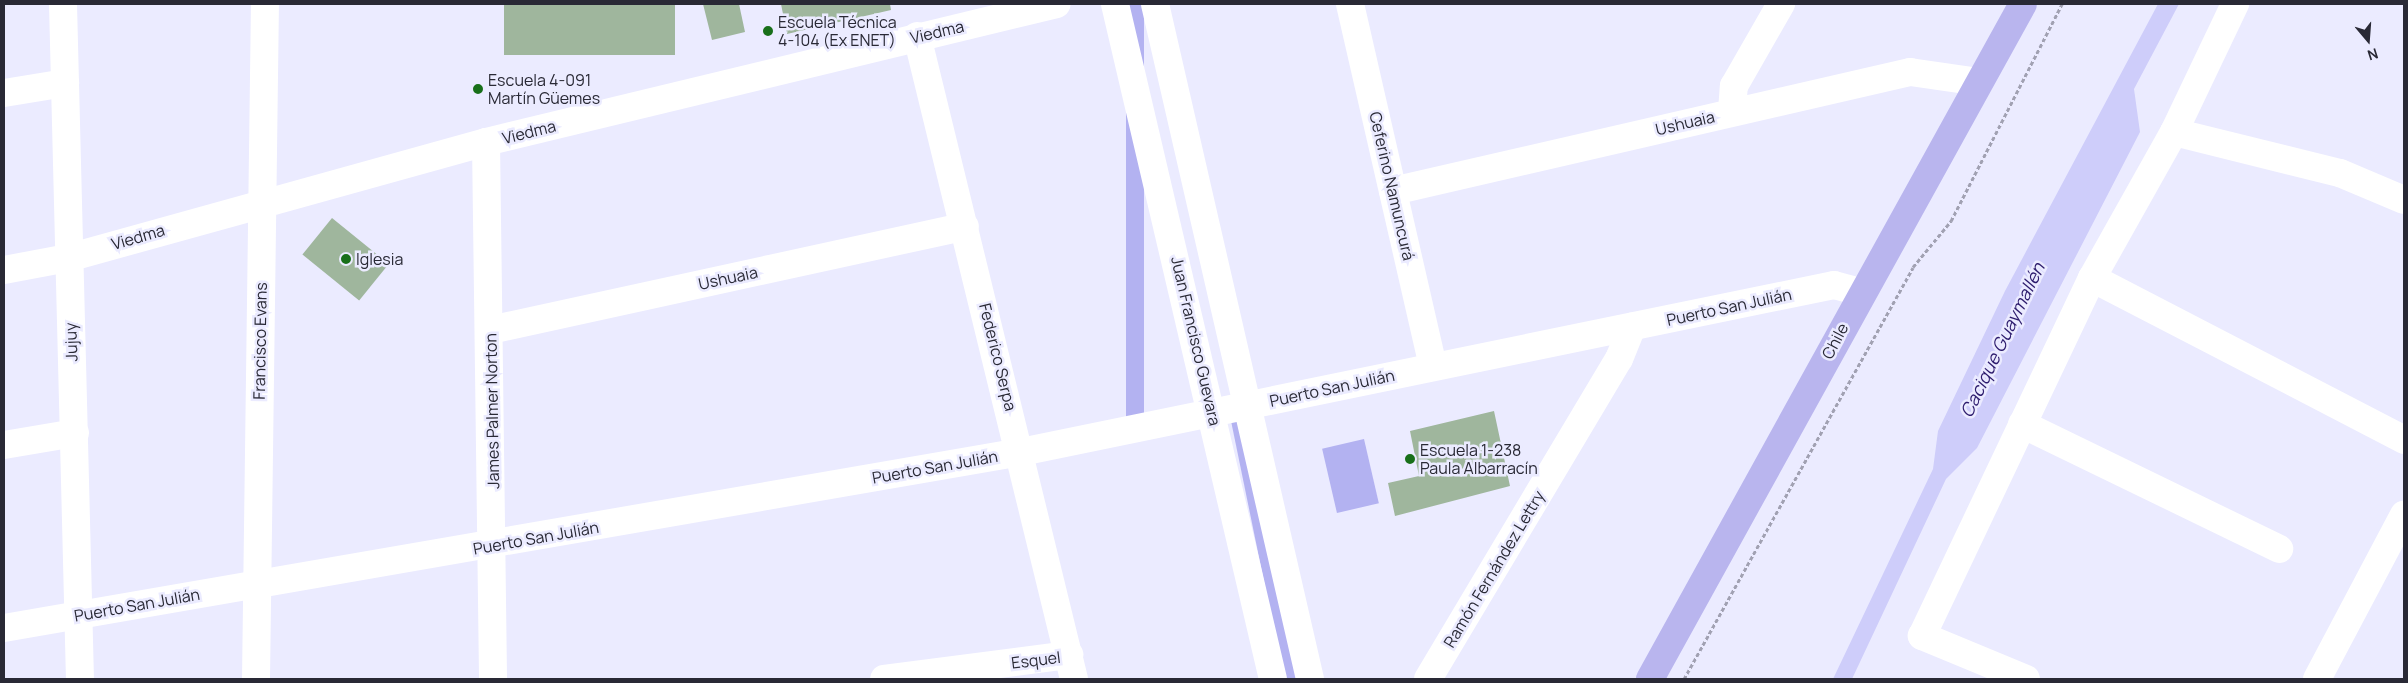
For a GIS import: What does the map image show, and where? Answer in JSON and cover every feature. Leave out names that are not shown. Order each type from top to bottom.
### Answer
[{"type":"main road","name":"Chile","points":[[1650,679],[1861,292],[2023,4]]},
{"type":"street","name":"Jujuy","points":[[63,4],[68,258],[80,615],[80,679]]},
{"type":"street","name":"Francisco Evans","points":[[256,679],[265,4]]},
{"type":"street","name":"Viedma","points":[[4,270],[68,258],[262,202],[486,142],[917,36],[1057,4]]},
{"type":"street","name":"Juan Francisco Guevara","points":[[1115,4],[1214,413],[1273,679]]},
{"type":"street","points":[[1154,4],[1249,405],[1310,679]]},
{"type":"street","points":[[1732,112],[1734,86],[1781,4]]},
{"type":"street","points":[[2026,679],[1922,636],[2092,278],[2174,132],[2235,4]]},
{"type":"street","name":"Ceferino Namuncurá","points":[[1354,5],[1433,368]]},
{"type":"street","name":"Federico Serpa","points":[[917,36],[1021,452],[1071,667]]},
{"type":"street","name":"Ushuaia","points":[[1393,191],[1910,72],[1979,82]]},
{"type":"street","points":[[4,93],[65,83]]},
{"type":"street","points":[[2174,132],[2340,173],[2404,200]]},
{"type":"street","name":"James Palmer Norton","points":[[486,142],[494,545],[493,679]]},
{"type":"street","name":"Ushuaia","points":[[490,330],[965,226]]},
{"type":"street","points":[[2092,278],[2404,440]]},
{"type":"street","name":"Puerto San Julián","points":[[4,628],[494,545],[1021,452],[1834,285],[1861,292]]},
{"type":"street","name":"Ramón Fernández Lettry","points":[[1428,679],[1619,359],[1632,327]]},
{"type":"street","points":[[2022,424],[2279,549]]},
{"type":"street","points":[[4,445],[75,433]]},
{"type":"street","points":[[2317,679],[2404,515]]},
{"type":"street","name":"Esquel","points":[[884,679],[1071,667]]},
{"type":"path","points":[[1684,679],[1913,267],[1951,221],[2062,4]]},
{"type":"shaded area","points":[[1126,4],[1144,4],[1144,417],[1126,417]]},
{"type":"shaded area","points":[[1247,410],[1308,679],[1284,679],[1230,416]]},
{"type":"shaded area","points":[[1364,439],[1379,503],[1337,513],[1322,449]]},
{"type":"water","name":"Cacique Guaymallén","points":[[2158,4],[2179,4],[2134,89],[2140,132],[1977,448],[1946,479],[1852,679],[1833,679],[1933,469],[1938,431],[2005,291]]},
{"type":"building","points":[[504,4],[675,4],[675,55],[504,55]]},
{"type":"building","points":[[703,4],[739,4],[745,32],[712,40]]},
{"type":"building","points":[[781,4],[890,4],[891,10],[787,34]]},
{"type":"building","name":"Iglesia","points":[[332,218],[389,264],[359,300],[302,255]]},
{"type":"building","points":[[1494,411],[1510,486],[1395,516],[1388,483],[1419,476],[1410,431]]},
{"type":"place","name":"Escuela Técnica 4-104 (Ex ENET)","points":[[768,31]]},
{"type":"place","name":"Escuela 4-091 Martín Güemes","points":[[478,89]]},
{"type":"place","name":"Iglesia","points":[[346,259]]},
{"type":"place","name":"Escuela 1-238 Paula Albarracín","points":[[1410,459]]}]
